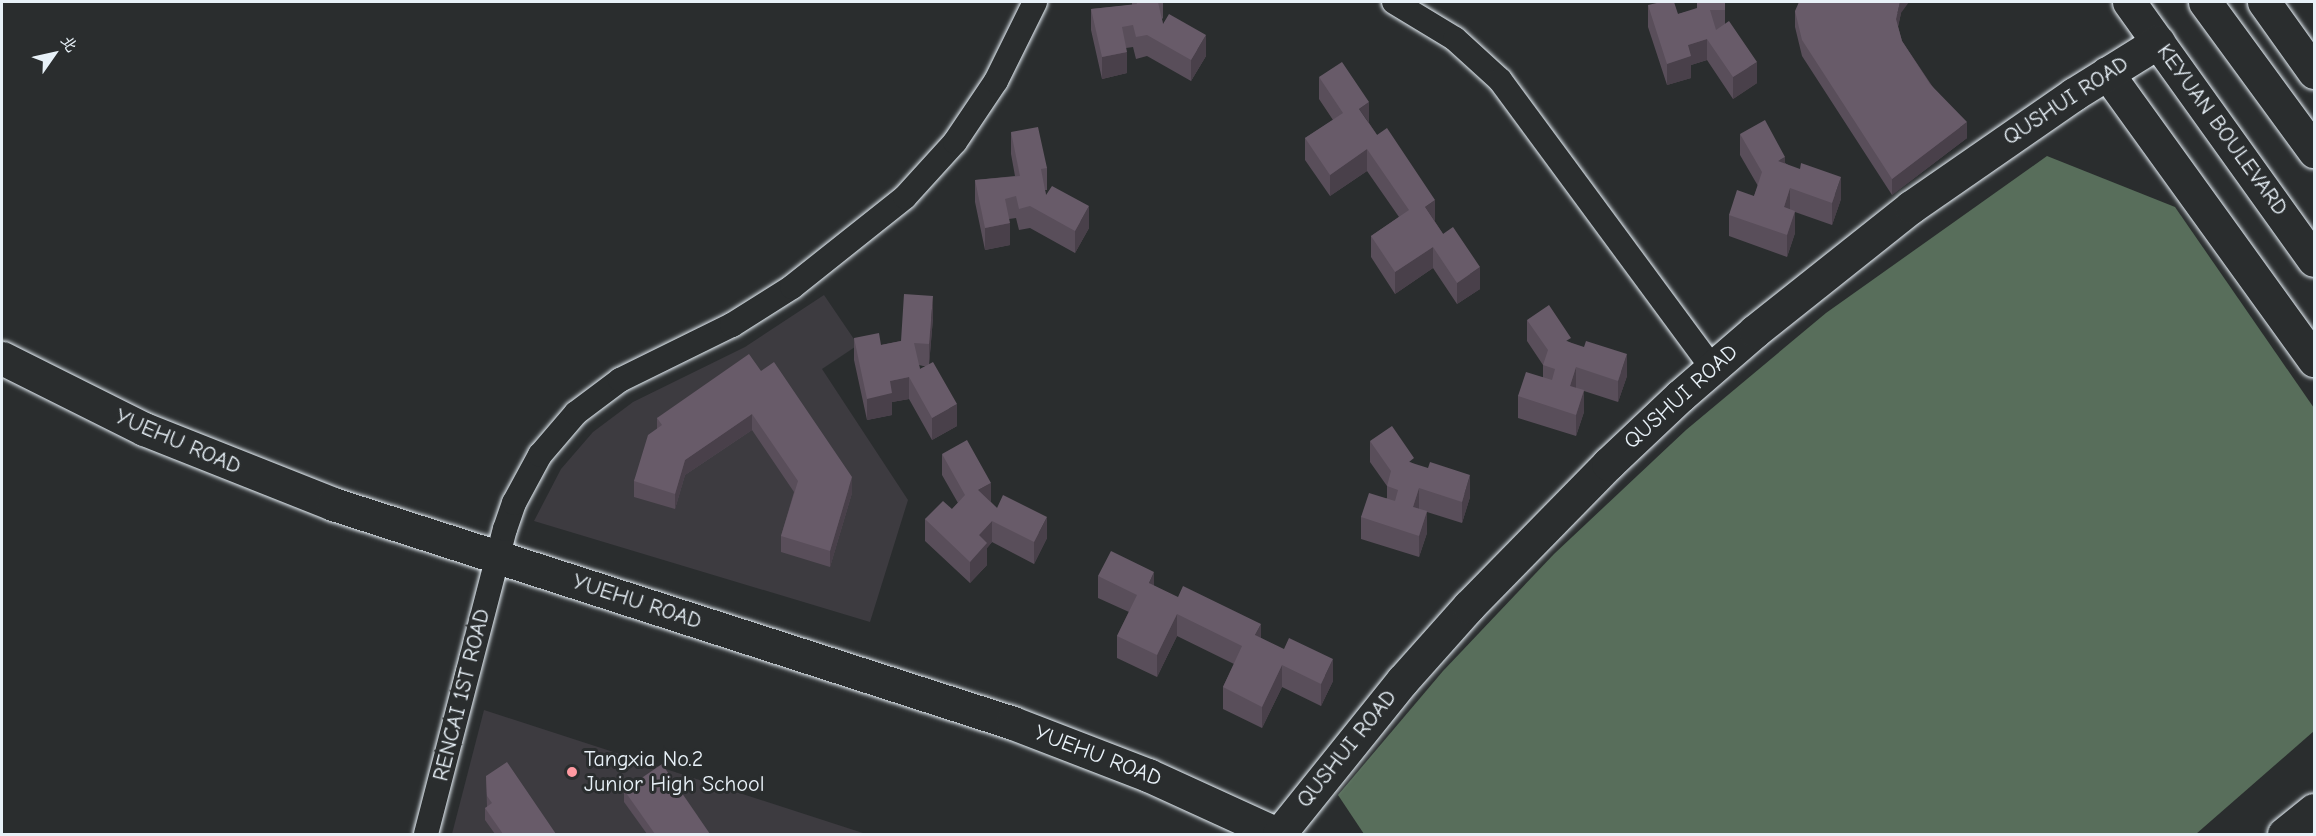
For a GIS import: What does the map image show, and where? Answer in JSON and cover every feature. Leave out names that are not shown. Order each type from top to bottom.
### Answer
[{"type":"street","name":"RENCAI 1ST ROAD","points":[[426,834],[497,555],[514,503],[540,455],[576,413],[620,380],[732,325],[792,287],[905,197],[955,142],[996,81],[1035,2]]},
{"type":"street","points":[[1394,2],[1455,39],[1500,80],[1712,368]]},
{"type":"street","name":"KEYUAN BOULEVARD","points":[[2128,2],[2314,260]]},
{"type":"street","points":[[2205,2],[2314,151]]},
{"type":"street","points":[[2264,2],[2314,72]]},
{"type":"street","name":"QUSHUI ROAD","points":[[1278,834],[1403,680],[1469,606],[1608,464],[1712,368],[1911,207],[2158,42]]},
{"type":"street","points":[[2107,74],[2314,360]]},
{"type":"street","name":"YUEHU ROAD","points":[[2,358],[44,382],[220,462],[333,504],[1013,723],[1148,775],[1278,834]]},
{"type":"street","points":[[2284,834],[2314,810]]},
{"type":"shaded area","points":[[824,295],[858,345],[822,369],[908,500],[870,622],[534,521],[561,469],[593,432],[633,402],[745,347]]},
{"type":"shaded area","name":"Tangxia No.2 Junior High School","points":[[484,710],[866,834],[452,834]]},
{"type":"green space","points":[[2047,156],[2175,207],[2314,408],[2314,731],[2196,834],[1364,834],[1338,795],[1443,671],[1554,554],[1686,430],[1826,313]]},
{"type":"building","points":[[1136,2],[1158,2],[1163,24],[1169,14],[1206,35],[1191,60],[1147,35],[1136,37],[1133,25],[1122,27],[1127,52],[1102,57],[1091,9],[1137,4]]},
{"type":"building","points":[[1674,2],[1678,14],[1697,8],[1697,2],[1725,2],[1725,10],[1710,10],[1716,30],[1729,21],[1757,62],[1733,77],[1707,39],[1688,45],[1691,56],[1667,64],[1648,5]]},
{"type":"building","points":[[1799,2],[1900,2],[1896,19],[1902,41],[1930,84],[1967,122],[1892,179],[1802,40],[1795,11]]},
{"type":"building","points":[[1342,62],[1369,102],[1359,109],[1377,135],[1387,128],[1435,200],[1425,207],[1443,234],[1453,227],[1480,267],[1457,283],[1433,247],[1395,272],[1371,236],[1409,210],[1367,149],[1330,175],[1305,138],[1343,113],[1319,77]]},
{"type":"building","points":[[1765,120],[1785,157],[1778,161],[1800,169],[1801,163],[1841,177],[1832,203],[1790,188],[1784,207],[1795,211],[1787,235],[1729,215],[1737,190],[1754,196],[1762,172],[1740,134]]},
{"type":"building","points":[[1038,127],[1047,168],[1041,169],[1046,195],[1052,186],[1089,206],[1075,231],[1030,206],[1019,209],[1016,196],[1005,199],[1010,223],[985,228],[975,180],[1020,176],[1011,132]]},
{"type":"building","points":[[904,294],[933,296],[929,344],[914,343],[920,369],[933,362],[957,404],[932,418],[909,377],[890,381],[892,393],[867,399],[854,338],[879,333],[881,345],[901,341]]},
{"type":"building","points":[[1549,305],[1571,338],[1566,341],[1584,347],[1586,341],[1627,354],[1618,381],[1576,367],[1570,386],[1584,390],[1576,415],[1518,396],[1526,372],[1552,380],[1555,369],[1543,365],[1548,350],[1527,320]]},
{"type":"building","points":[[749,354],[761,371],[774,362],[852,477],[830,551],[781,536],[798,481],[752,414],[685,460],[675,494],[634,481],[648,435],[662,425],[657,418]]},
{"type":"building","points":[[1392,426],[1414,458],[1409,462],[1428,468],[1430,462],[1470,475],[1462,502],[1419,488],[1413,507],[1427,511],[1419,536],[1361,517],[1369,493],[1395,501],[1398,490],[1387,486],[1391,471],[1370,441]]},
{"type":"building","points":[[967,440],[991,483],[978,490],[997,508],[1003,495],[1047,517],[1034,542],[992,521],[979,535],[987,543],[970,562],[925,519],[943,501],[952,509],[965,495],[942,454]]},
{"type":"building","points":[[1111,551],[1154,572],[1149,583],[1178,597],[1183,586],[1261,624],[1255,635],[1284,649],[1289,638],[1333,659],[1321,684],[1282,665],[1262,707],[1223,687],[1242,646],[1177,614],[1157,655],[1117,636],[1137,595],[1098,576]]},
{"type":"building","points":[[507,762],[556,834],[503,834],[485,808],[492,803],[487,796],[486,776]]},
{"type":"building","points":[[662,764],[710,834],[655,834],[624,790]]},
{"type":"place","name":"Tangxia No.2 Junior High School","points":[[572,772]]}]
